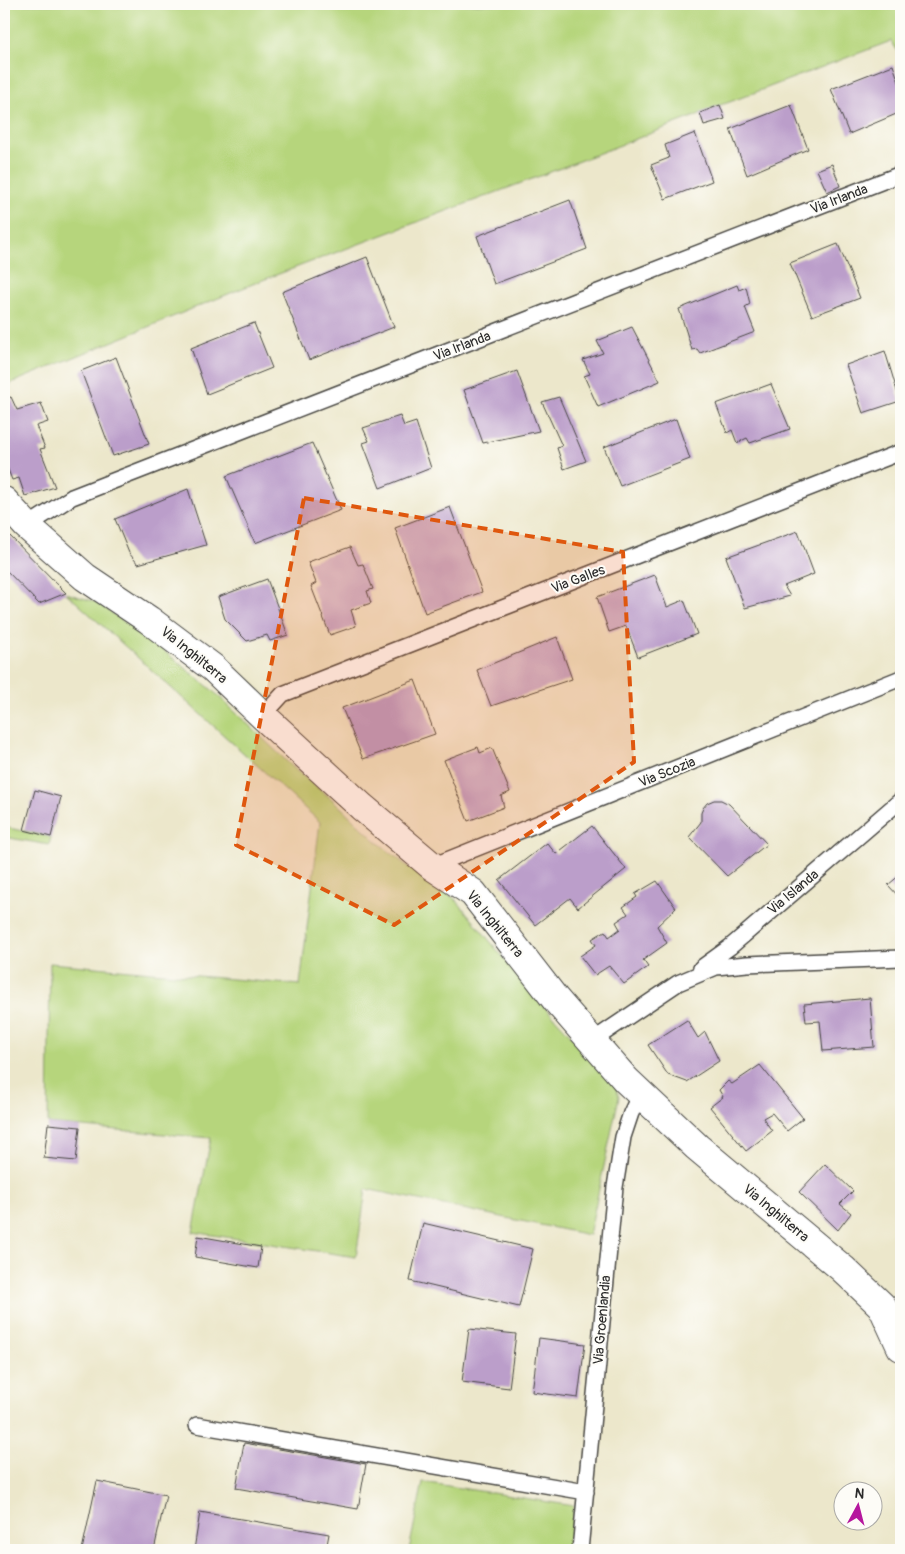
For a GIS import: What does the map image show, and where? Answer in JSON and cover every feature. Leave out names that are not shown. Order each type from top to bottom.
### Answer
[{"type":"street","name":"Via Inghilterra","points":[[4,501],[27,526],[85,578],[149,620],[213,668],[362,807],[432,866],[473,893],[556,1000],[626,1080],[697,1147],[843,1269],[882,1306],[901,1347]]},
{"type":"lane","name":"Via Irlanda","points":[[27,526],[72,497],[901,174]]},
{"type":"lane","name":"Via Galles","points":[[263,716],[283,694],[901,452]]},
{"type":"lane","name":"Via Scozia","points":[[432,866],[901,678]]},
{"type":"lane","name":"Via Islanda","points":[[592,1041],[683,981],[730,947],[901,800]]},
{"type":"lane","name":"Via Islanda","points":[[683,981],[716,967],[901,958]]},
{"type":"lane","name":"Via Groenlandia","points":[[580,1550],[615,1187],[623,1137],[640,1094]]},
{"type":"lane","points":[[197,1425],[586,1492]]},
{"type":"highlighted area","points":[[304,498],[623,552],[634,762],[394,925],[236,845]]},
{"type":"green space","points":[[4,4],[901,4],[901,56],[891,41],[260,281],[4,386],[4,337],[7,328],[4,319]]},
{"type":"green space","points":[[66,593],[96,602],[151,640],[212,690],[298,772],[333,800],[375,840],[407,866],[433,881],[457,901],[540,1002],[614,1082],[619,1097],[589,1235],[366,1189],[356,1257],[193,1232],[211,1138],[48,1124],[50,963],[300,985],[320,822]]},
{"type":"green space","points":[[4,827],[51,837],[49,845],[4,837]]},
{"type":"green space","points":[[423,1482],[574,1506],[569,1550],[409,1550]]},
{"type":"building","points":[[893,65],[901,88],[901,112],[849,134],[831,89]]},
{"type":"building","points":[[720,105],[725,119],[704,125],[700,113]]},
{"type":"building","points":[[791,105],[808,149],[747,175],[730,129]]},
{"type":"building","points":[[695,133],[712,181],[665,199],[651,165],[669,158],[665,145]]},
{"type":"building","points":[[832,164],[840,186],[827,192],[817,170]]},
{"type":"building","points":[[570,200],[587,249],[494,284],[477,236]]},
{"type":"building","points":[[838,244],[860,298],[812,316],[790,263]]},
{"type":"building","points":[[367,257],[394,327],[309,360],[282,292]]},
{"type":"building","points":[[737,285],[739,290],[746,287],[750,304],[745,307],[755,332],[700,353],[697,349],[692,350],[679,309]]},
{"type":"building","points":[[254,323],[272,368],[207,394],[191,348]]},
{"type":"building","points":[[632,327],[660,381],[598,407],[584,376],[590,374],[583,360],[603,353],[597,341]]},
{"type":"building","points":[[885,351],[900,401],[863,413],[846,365]]},
{"type":"building","points":[[116,357],[149,444],[113,456],[81,371]]},
{"type":"building","points":[[517,371],[539,431],[483,443],[464,390]]},
{"type":"building","points":[[771,384],[790,429],[750,443],[747,438],[737,443],[732,430],[727,433],[716,404]]},
{"type":"building","points":[[11,397],[17,410],[41,403],[48,422],[36,426],[45,448],[40,449],[55,487],[25,496],[19,478],[12,480],[4,459],[4,399]]},
{"type":"building","points":[[559,397],[586,461],[564,469],[557,448],[562,446],[542,402]]},
{"type":"building","points":[[400,416],[404,426],[416,422],[431,468],[380,488],[363,443],[369,441],[363,428]]},
{"type":"building","points":[[676,419],[690,459],[620,486],[604,447]]},
{"type":"building","points":[[312,443],[341,510],[255,543],[226,476]]},
{"type":"building","points":[[188,489],[206,545],[138,564],[129,553],[115,519]]},
{"type":"building","points":[[450,507],[482,592],[425,613],[395,528]]},
{"type":"building","points":[[4,530],[66,593],[39,604],[4,568]]},
{"type":"building","points":[[798,531],[814,574],[784,586],[790,596],[745,608],[726,557]]},
{"type":"building","points":[[350,547],[358,565],[363,564],[373,589],[367,591],[371,603],[351,610],[356,626],[330,635],[311,586],[316,583],[308,562]]},
{"type":"building","points":[[655,575],[667,607],[684,600],[697,634],[638,657],[626,626],[609,632],[597,597]]},
{"type":"building","points":[[267,579],[288,635],[270,641],[267,635],[247,641],[225,619],[218,597]]},
{"type":"building","points":[[557,637],[572,679],[491,706],[477,670]]},
{"type":"building","points":[[415,680],[435,734],[363,759],[342,708]]},
{"type":"building","points":[[478,747],[480,753],[492,748],[510,792],[501,796],[504,807],[468,821],[444,760]]},
{"type":"building","points":[[35,790],[61,797],[51,837],[24,830]]},
{"type":"building","points":[[721,800],[729,804],[767,844],[727,876],[689,837],[701,822],[703,808],[707,803]]},
{"type":"building","points":[[592,826],[626,869],[578,908],[570,898],[535,925],[499,880],[547,843],[556,854]]},
{"type":"building","points":[[901,874],[901,899],[888,885]]},
{"type":"building","points":[[657,881],[676,908],[657,926],[667,943],[643,960],[648,967],[624,984],[609,966],[595,975],[580,956],[596,945],[592,939],[605,931],[609,937],[620,929],[616,922],[628,914],[623,907],[637,897],[635,894]]},
{"type":"building","points":[[870,998],[874,1047],[823,1051],[820,1021],[806,1022],[804,1004]]},
{"type":"building","points":[[687,1020],[698,1038],[705,1032],[719,1061],[687,1082],[668,1075],[648,1045]]},
{"type":"building","points":[[760,1065],[803,1118],[787,1131],[772,1113],[763,1118],[772,1131],[746,1151],[710,1107],[723,1097],[719,1090],[728,1081],[732,1084]]},
{"type":"building","points":[[48,1124],[80,1127],[76,1161],[44,1158]]},
{"type":"building","points":[[825,1164],[853,1191],[840,1204],[851,1213],[838,1230],[799,1192]]},
{"type":"building","points":[[423,1223],[533,1249],[519,1307],[410,1281]]},
{"type":"building","points":[[198,1236],[261,1247],[258,1268],[195,1257]]},
{"type":"building","points":[[469,1329],[516,1334],[509,1388],[462,1382]]},
{"type":"building","points":[[539,1338],[585,1344],[578,1398],[532,1392]]},
{"type":"building","points":[[244,1443],[366,1464],[358,1509],[236,1488]]},
{"type":"building","points":[[97,1481],[166,1495],[154,1550],[82,1550]]},
{"type":"building","points":[[200,1512],[329,1534],[326,1550],[194,1550]]}]
